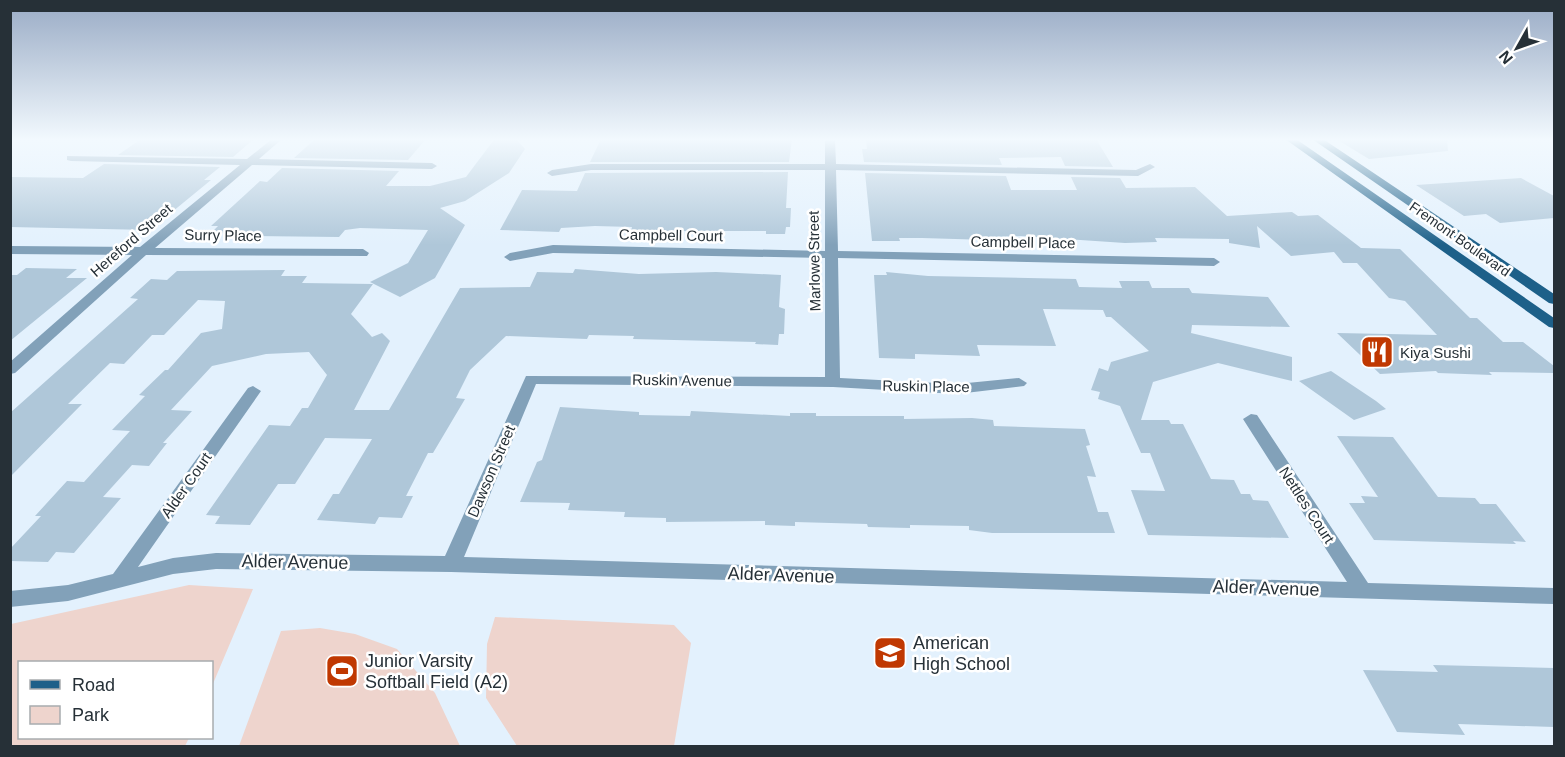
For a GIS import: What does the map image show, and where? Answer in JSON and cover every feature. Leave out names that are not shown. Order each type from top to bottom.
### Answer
[{"type":"main road","name":"Fremont Boulevard","points":[[1340,174],[1554,324]]},
{"type":"main road","name":"Fremont Boulevard","points":[[1369,174],[1554,300]]},
{"type":"street","name":"Hereford Street","points":[[10,370],[231,174]]},
{"type":"street","name":"Marlowe Street","points":[[829,174],[833,382]]},
{"type":"street","name":"Campbell Court","points":[[510,257],[553,249],[831,254]]},
{"type":"street","name":"Surry Place","points":[[10,250],[363,253]]},
{"type":"street","name":"Campbell Place","points":[[831,254],[1214,262]]},
{"type":"street","name":"Ruskin Avenue","points":[[531,378],[833,382]]},
{"type":"street","name":"Dawson Street","points":[[451,564],[531,378]]},
{"type":"street","name":"Ruskin Place","points":[[833,382],[957,389],[1019,383]]},
{"type":"street","name":"Alder Court","points":[[120,578],[253,391]]},
{"type":"street","name":"Nettles Court","points":[[1251,419],[1363,591]]},
{"type":"street","name":"Alder Avenue","points":[[10,599],[68,593],[173,566],[216,561],[451,564],[1554,597]]},
{"type":"green space","points":[[189,585],[253,589],[213,684],[213,661],[18,661],[18,739],[188,739],[185,746],[11,746],[11,624]]},
{"type":"green space","points":[[495,617],[674,625],[691,643],[674,746],[517,746],[486,698],[487,644]]},
{"type":"green space","name":"Junior Varsity Softball Field (A2)","points":[[320,628],[355,634],[397,649],[435,693],[460,746],[239,746],[281,631]]},
{"type":"building","points":[[89,174],[211,174],[204,180],[211,180],[150,230],[10,227],[10,177],[83,178]]},
{"type":"building","points":[[275,174],[396,174],[386,186],[430,186],[466,177],[468,174],[507,174],[465,201],[440,208],[465,225],[435,278],[400,297],[370,282],[408,263],[428,230],[360,228],[345,230],[339,237],[246,236],[212,232],[218,226],[211,226],[260,181],[267,182]]},
{"type":"building","points":[[584,174],[788,174],[786,208],[791,208],[790,227],[786,227],[785,234],[766,234],[766,231],[631,231],[632,227],[595,226],[561,228],[559,232],[500,230],[522,190],[577,191]]},
{"type":"building","points":[[865,174],[1006,176],[1011,190],[1077,190],[1071,177],[1120,178],[1126,188],[1195,187],[1227,216],[1292,212],[1298,216],[1318,215],[1361,248],[1400,249],[1470,318],[1477,318],[1503,342],[1523,342],[1554,366],[1554,373],[1489,372],[1492,375],[1438,373],[1436,371],[1380,374],[1337,333],[1437,335],[1405,301],[1389,298],[1357,263],[1343,263],[1334,252],[1291,256],[1257,226],[1260,248],[1229,243],[1229,239],[1155,238],[1157,242],[1125,243],[1021,236],[988,237],[989,240],[899,238],[900,241],[872,241]]},
{"type":"building","points":[[1521,178],[1554,196],[1554,218],[1500,223],[1486,214],[1464,216],[1416,185]]},
{"type":"building","points":[[26,268],[77,269],[66,278],[87,278],[10,341],[10,275],[17,275]]},
{"type":"building","points":[[575,269],[639,274],[716,272],[781,275],[779,307],[785,309],[784,334],[779,334],[778,345],[755,344],[756,342],[633,339],[634,336],[589,335],[587,339],[506,336],[470,370],[456,398],[465,399],[433,453],[428,453],[406,496],[413,496],[402,518],[379,517],[375,524],[317,520],[333,494],[339,494],[372,439],[325,438],[295,484],[278,484],[250,525],[215,524],[220,516],[206,515],[269,425],[290,426],[302,408],[308,408],[327,375],[309,352],[266,354],[212,366],[171,410],[192,411],[163,443],[167,443],[149,466],[132,465],[103,497],[121,498],[74,553],[56,552],[48,562],[10,561],[10,549],[41,516],[35,516],[67,481],[84,482],[130,431],[112,430],[145,396],[139,395],[165,370],[168,370],[201,333],[222,329],[225,301],[198,300],[164,335],[152,335],[124,364],[110,363],[68,404],[82,404],[10,477],[10,413],[138,299],[130,298],[151,279],[167,280],[177,271],[285,270],[281,276],[307,276],[302,283],[373,284],[351,314],[372,337],[382,333],[390,341],[354,410],[389,410],[460,288],[530,287],[537,272],[573,273]]},
{"type":"building","points":[[886,272],[928,276],[1076,279],[1079,287],[1122,288],[1119,281],[1149,281],[1152,288],[1189,288],[1192,293],[1268,297],[1290,327],[1192,325],[1191,333],[1292,357],[1292,381],[1218,363],[1153,382],[1141,420],[1169,420],[1171,424],[1183,424],[1211,479],[1234,480],[1241,494],[1250,494],[1253,500],[1268,501],[1289,538],[1148,535],[1131,490],[1165,491],[1150,453],[1141,453],[1120,406],[1098,399],[1100,392],[1091,390],[1099,368],[1108,371],[1111,362],[1149,351],[1111,317],[1106,317],[1103,310],[1043,309],[1056,346],[977,345],[980,356],[915,354],[915,359],[879,358],[874,275],[887,275]]},
{"type":"building","points":[[1331,371],[1386,409],[1354,420],[1299,381]]},
{"type":"building","points":[[560,407],[639,412],[639,415],[690,416],[691,411],[790,416],[790,413],[816,413],[816,416],[904,416],[904,419],[972,418],[993,420],[994,426],[1085,429],[1090,445],[1086,446],[1096,477],[1087,476],[1098,512],[1108,512],[1115,533],[992,533],[969,530],[969,526],[910,525],[910,528],[795,522],[795,526],[765,525],[765,521],[666,522],[666,518],[624,517],[625,512],[568,510],[570,503],[520,502],[537,462],[542,460]]},
{"type":"building","points":[[1337,436],[1393,437],[1438,497],[1475,498],[1480,504],[1496,504],[1526,542],[1513,541],[1516,544],[1374,540],[1349,503],[1365,503],[1361,496],[1378,497]]},
{"type":"building","points":[[1433,665],[1554,668],[1554,727],[1458,724],[1465,735],[1397,732],[1363,670],[1438,672]]},
{"type":"place","name":"Kiya Sushi","points":[[1377,352]]},
{"type":"place","name":"American High School","points":[[890,653]]},
{"type":"place","name":"Junior Varsity Softball Field (A2)","points":[[342,671]]}]
